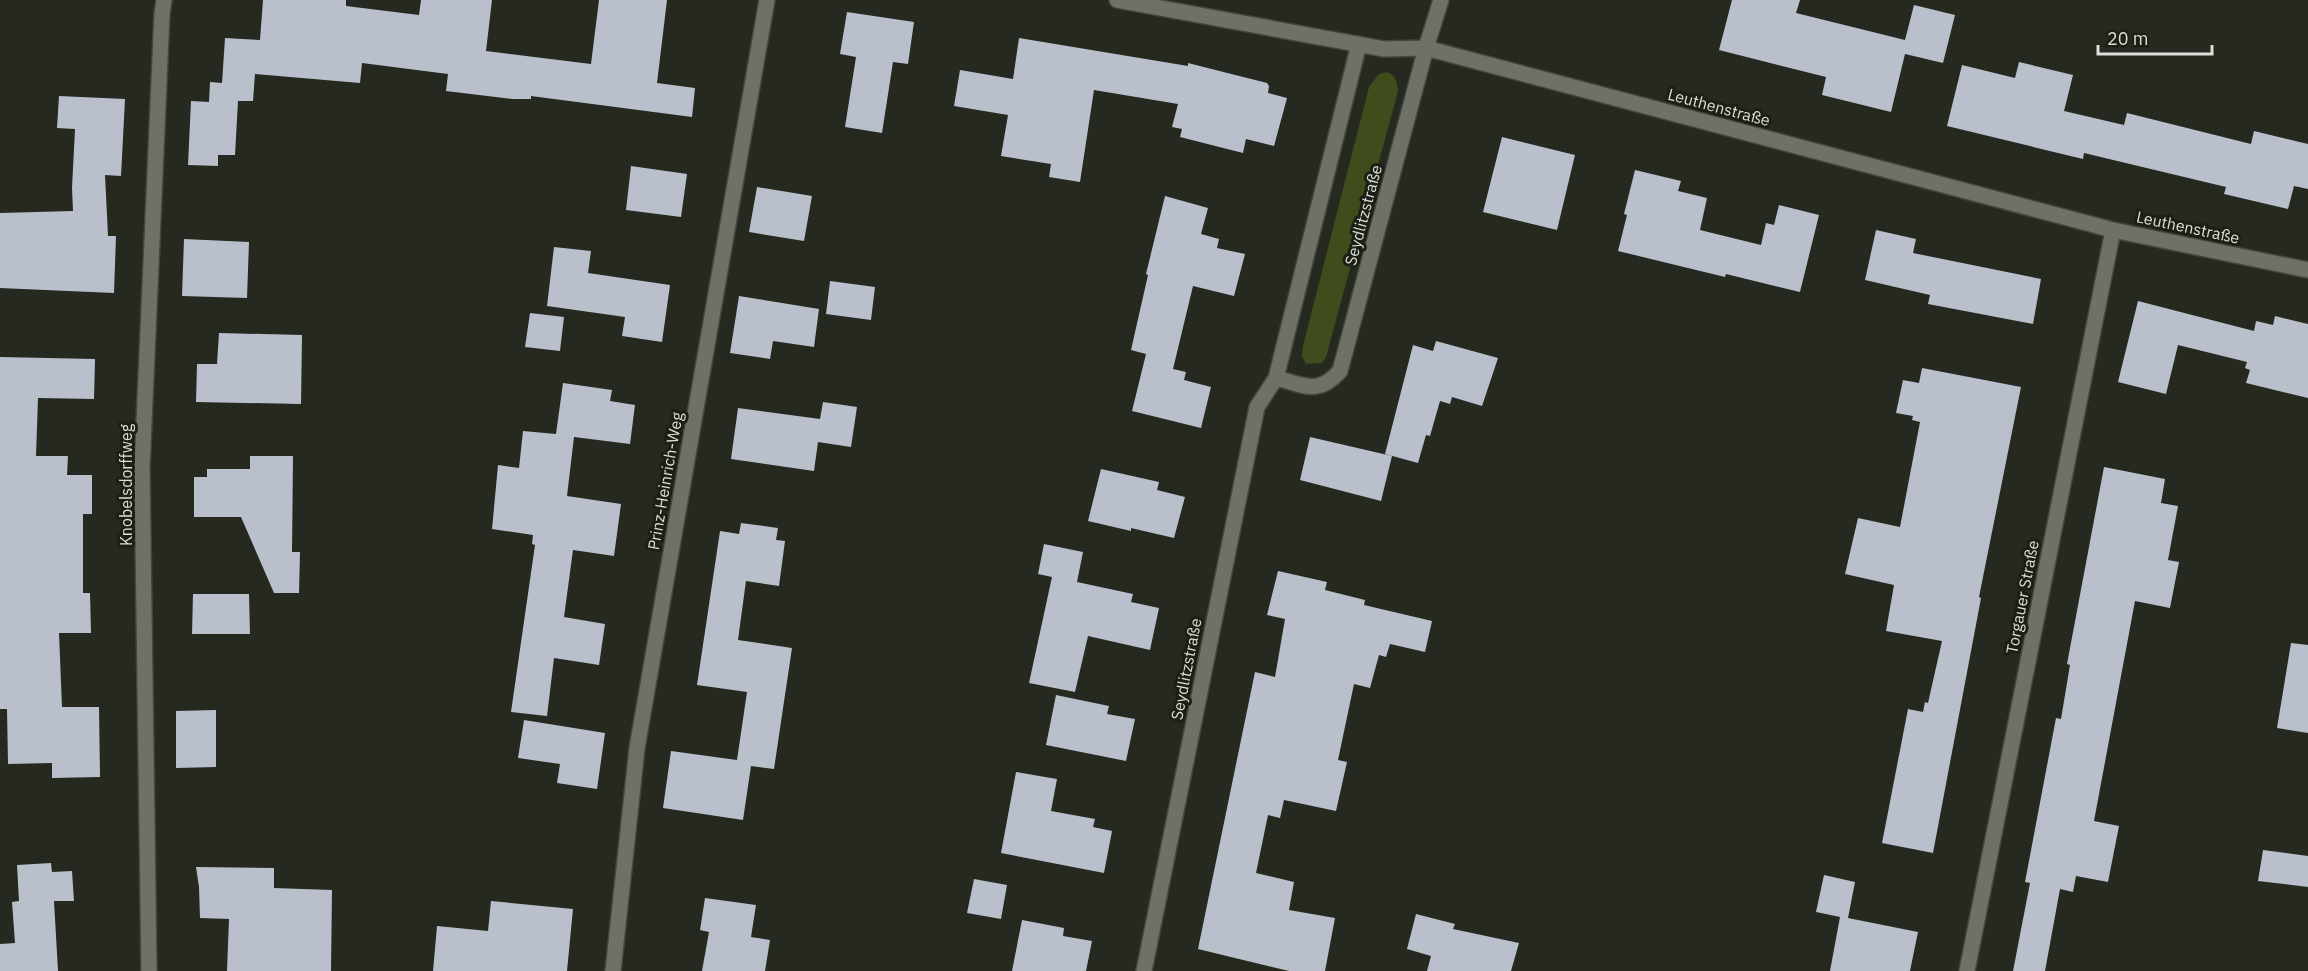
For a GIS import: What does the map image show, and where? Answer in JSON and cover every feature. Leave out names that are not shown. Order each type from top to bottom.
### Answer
[{"type":"street","name":"Knobelsdorffweg","points":[[149,971],[142,468],[164,0]]},
{"type":"street","name":"Prinz-Heinrich-Weg","points":[[613,971],[637,748],[767,0]]},
{"type":"street","name":"Leuthenstraße","points":[[1117,0],[1384,49],[1426,48],[2113,230],[2308,270]]},
{"type":"street","name":"Seydlitzstraße","points":[[1276,378],[1316,388],[1330,382],[1340,371],[1426,48],[1441,0]]},
{"type":"street","name":"Seydlitzstraße","points":[[1144,971],[1257,407],[1276,378],[1359,44]]},
{"type":"street","name":"Torgauer Straße","points":[[1967,971],[2113,230]]},
{"type":"green space","points":[[1387,72],[1394,77],[1398,91],[1326,357],[1322,363],[1306,364],[1302,356],[1303,346],[1369,87],[1379,74]]},
{"type":"building","points":[[263,0],[346,0],[346,6],[419,15],[421,0],[492,0],[486,51],[591,64],[599,0],[667,0],[657,83],[695,88],[692,117],[531,96],[531,99],[513,99],[446,91],[448,74],[362,63],[360,83],[255,74],[253,101],[238,101],[235,155],[218,155],[218,166],[188,165],[191,101],[209,102],[210,82],[222,83],[225,38],[260,40]]},
{"type":"building","points":[[1732,0],[1800,0],[1796,13],[1905,40],[1914,5],[1955,15],[1943,63],[1905,54],[1891,112],[1822,95],[1826,77],[1719,50]]},
{"type":"building","points":[[847,12],[914,22],[908,64],[893,62],[882,133],[845,127],[856,57],[840,54]]},
{"type":"building","points":[[1019,38],[1188,66],[1188,63],[1267,83],[1268,93],[1287,98],[1274,146],[1246,139],[1243,153],[1180,137],[1182,129],[1172,127],[1178,104],[1094,90],[1080,182],[1049,177],[1051,164],[1001,156],[1008,115],[954,106],[960,70],[1013,79]]},
{"type":"building","points":[[2019,62],[2073,75],[2064,111],[2124,125],[2127,113],[2251,144],[2254,131],[2308,144],[2308,189],[2294,186],[2288,209],[2224,194],[2226,187],[2084,153],[2083,159],[1947,126],[1962,65],[2015,78]]},
{"type":"building","points":[[59,96],[125,99],[121,176],[105,175],[108,236],[116,236],[114,293],[0,288],[0,213],[73,211],[75,129],[57,128]]},
{"type":"building","points":[[1502,137],[1575,155],[1557,230],[1483,212]]},
{"type":"building","points":[[631,166],[687,174],[681,217],[626,210]]},
{"type":"building","points":[[1635,170],[1681,181],[1678,191],[1707,198],[1700,230],[1761,245],[1766,223],[1774,225],[1779,205],[1819,215],[1800,292],[1726,274],[1725,277],[1618,251]]},
{"type":"building","points":[[757,187],[812,196],[804,241],[749,232]]},
{"type":"building","points":[[1165,196],[1208,208],[1201,234],[1219,239],[1217,248],[1245,254],[1234,296],[1193,286],[1173,369],[1186,372],[1184,380],[1211,387],[1201,428],[1132,411],[1146,354],[1131,350]]},
{"type":"building","points":[[1876,230],[1916,239],[1913,253],[2041,279],[2033,324],[1928,304],[1930,295],[1865,280]]},
{"type":"building","points":[[184,239],[249,242],[247,298],[182,296]]},
{"type":"building","points":[[554,247],[591,251],[588,273],[670,285],[662,342],[622,336],[625,317],[547,306]]},
{"type":"building","points":[[830,281],[875,287],[871,320],[826,314]]},
{"type":"building","points":[[739,296],[819,309],[814,347],[773,341],[770,359],[730,353]]},
{"type":"building","points":[[2138,301],[2254,331],[2256,321],[2273,325],[2275,316],[2308,324],[2308,398],[2246,383],[2250,370],[2245,368],[2247,362],[2178,345],[2166,394],[2118,382]]},
{"type":"building","points":[[530,313],[564,317],[560,351],[525,347]]},
{"type":"building","points":[[219,333],[302,335],[301,404],[196,402],[197,364],[217,364]]},
{"type":"building","points":[[1436,341],[1498,358],[1482,406],[1452,397],[1450,404],[1440,401],[1430,436],[1426,435],[1418,463],[1385,454],[1413,345],[1433,351]]},
{"type":"building","points":[[0,357],[95,359],[94,399],[38,398],[36,456],[68,456],[67,475],[92,475],[92,514],[83,514],[83,593],[90,593],[91,633],[59,633],[62,707],[99,707],[100,777],[52,778],[52,763],[8,764],[7,709],[0,709]]},
{"type":"building","points":[[1922,368],[2021,387],[1979,597],[1981,598],[1933,853],[1882,843],[1908,709],[1923,712],[1925,702],[1928,703],[1942,641],[1886,631],[1894,585],[1845,574],[1858,518],[1900,527],[1920,422],[1912,420],[1913,416],[1896,413],[1903,380],[1919,383]]},
{"type":"building","points":[[563,383],[612,390],[610,401],[635,405],[630,444],[574,437],[567,496],[621,504],[614,556],[573,550],[564,617],[605,624],[599,665],[554,658],[547,716],[511,712],[535,545],[532,544],[533,535],[492,529],[498,465],[519,468],[523,431],[556,434]]},
{"type":"building","points":[[823,402],[857,407],[851,447],[818,442],[814,471],[731,459],[738,408],[820,419]]},
{"type":"building","points":[[1310,437],[1392,456],[1381,501],[1300,480]]},
{"type":"building","points":[[250,456],[293,456],[292,552],[300,552],[299,593],[274,593],[241,517],[194,517],[194,477],[207,477],[207,469],[250,469]]},
{"type":"building","points":[[2104,467],[2165,479],[2161,503],[2178,506],[2168,560],[2179,562],[2170,608],[2135,601],[2094,821],[2119,826],[2108,882],[2076,876],[2073,892],[2060,889],[2045,971],[2013,971],[2030,883],[2025,882],[2056,718],[2061,719],[2070,665],[2067,664]]},
{"type":"building","points":[[1101,469],[1159,482],[1157,490],[1185,497],[1174,538],[1088,521]]},
{"type":"building","points":[[741,523],[778,528],[776,540],[785,541],[779,586],[746,581],[738,640],[792,648],[774,769],[751,766],[743,820],[663,808],[671,751],[737,760],[747,692],[697,685],[720,531],[739,534]]},
{"type":"building","points":[[1044,544],[1083,552],[1077,582],[1133,594],[1131,602],[1159,608],[1150,650],[1088,636],[1075,692],[1029,683],[1052,577],[1038,574]]},
{"type":"building","points":[[1278,571],[1327,582],[1325,590],[1365,600],[1364,605],[1432,621],[1425,652],[1390,644],[1386,657],[1379,655],[1370,688],[1354,684],[1338,760],[1347,762],[1336,811],[1284,800],[1280,818],[1268,815],[1256,873],[1294,882],[1289,910],[1335,918],[1325,971],[1289,971],[1198,949],[1255,672],[1275,677],[1285,619],[1267,615]]},
{"type":"building","points":[[193,594],[249,594],[250,634],[192,634]]},
{"type":"building","points":[[2291,643],[2308,645],[2308,733],[2277,728]]},
{"type":"building","points":[[1056,695],[1109,706],[1107,714],[1135,719],[1126,761],[1046,745]]},
{"type":"building","points":[[216,710],[216,767],[176,768],[176,711]]},
{"type":"building","points":[[524,720],[605,733],[597,789],[557,783],[560,764],[518,758]]},
{"type":"building","points":[[1016,772],[1057,779],[1051,811],[1095,819],[1093,827],[1112,831],[1104,873],[1001,853]]},
{"type":"building","points":[[2263,850],[2308,856],[2308,887],[2258,881]]},
{"type":"building","points":[[51,863],[52,872],[72,871],[74,901],[54,901],[58,971],[0,971],[0,944],[15,943],[12,902],[19,901],[17,865]]},
{"type":"building","points":[[196,867],[274,868],[274,888],[332,890],[331,971],[227,971],[229,919],[200,918]]},
{"type":"building","points":[[1824,875],[1855,882],[1848,918],[1918,932],[1910,971],[1830,971],[1840,917],[1816,912]]},
{"type":"building","points":[[974,879],[1007,885],[1001,919],[967,913]]},
{"type":"building","points":[[705,898],[756,905],[751,937],[770,940],[765,971],[702,971],[709,932],[700,930]]},
{"type":"building","points":[[491,901],[573,909],[567,971],[433,971],[437,926],[488,931]]},
{"type":"building","points":[[1416,914],[1455,924],[1453,929],[1519,943],[1511,971],[1427,971],[1431,956],[1407,949]]},
{"type":"building","points":[[1022,920],[1064,928],[1063,936],[1092,941],[1086,971],[1012,971]]}]
